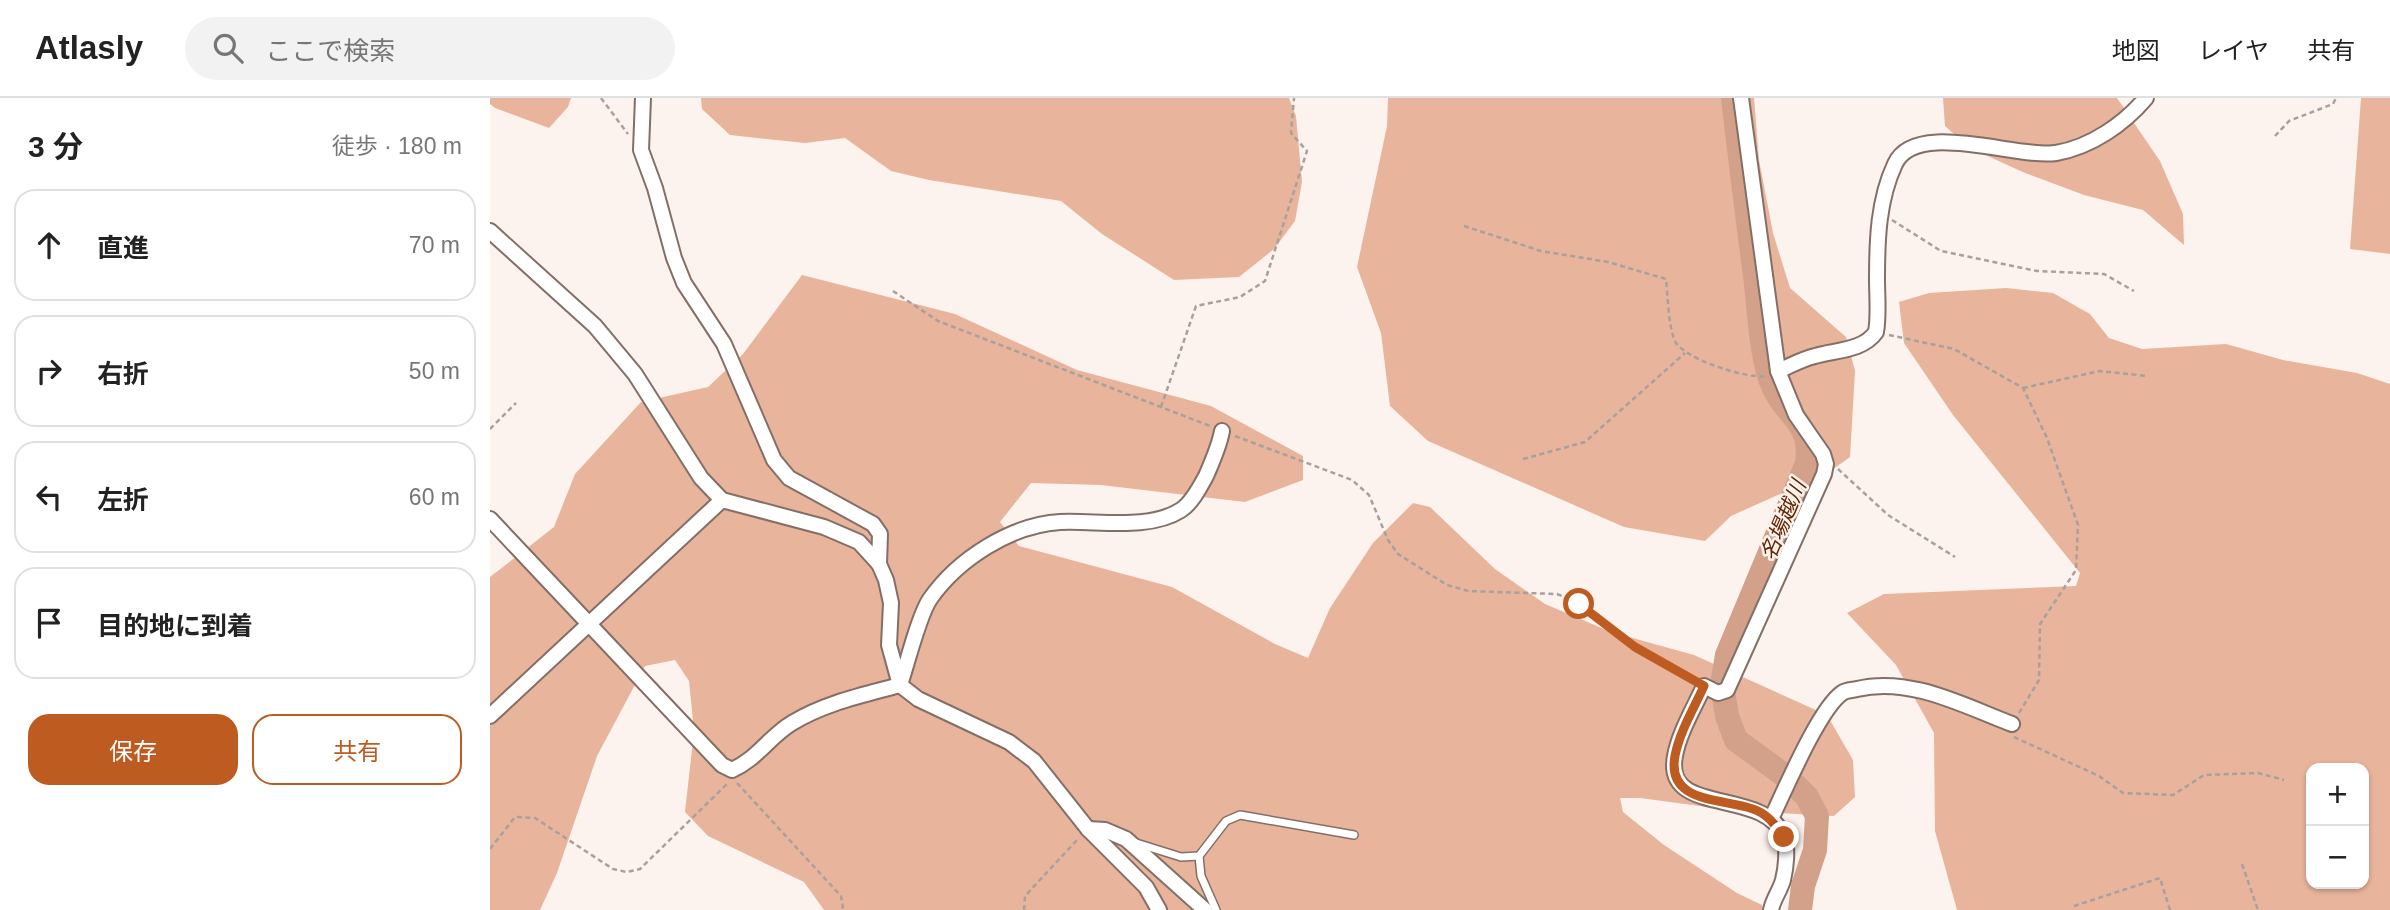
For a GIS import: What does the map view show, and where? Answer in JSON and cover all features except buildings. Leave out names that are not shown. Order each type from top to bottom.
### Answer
[{"type":"street","points":[[643,98],[641,150],[684,283],[724,344],[774,460],[789,478],[873,524],[880,534],[879,564]]},
{"type":"street","points":[[1741,98],[1778,371],[1796,415],[1823,454],[1826,464],[1824,474],[1727,690],[1710,689],[1675,752],[1673,765],[1675,777],[1682,788],[1694,795],[1754,809],[1771,818],[1784,837],[1786,855],[1783,880],[1771,910]]},
{"type":"street","points":[[1778,371],[1812,356],[1862,345],[1876,332],[1880,213],[1895,163],[1903,153],[1914,146],[1942,142],[1973,143],[2021,153],[2059,152],[2086,143],[2115,128],[2146,98]]},
{"type":"street","points":[[490,231],[594,326],[635,374],[701,478],[722,500],[824,527],[859,541],[879,564],[886,580],[891,603],[889,645],[900,685],[918,699],[1009,742],[1034,761],[1088,829],[1146,887],[1159,910]]},
{"type":"street","points":[[900,685],[928,601],[951,574],[990,546],[1026,528],[1059,522],[1121,523],[1164,518],[1183,509],[1200,489],[1219,448],[1222,431]]},
{"type":"street","points":[[490,716],[722,500]]},
{"type":"street","points":[[490,519],[722,765],[733,770],[746,764],[789,724],[820,708],[900,685]]},
{"type":"street","points":[[1771,818],[1824,714],[1843,692],[1866,687],[1900,687],[1930,693],[2012,724]]},
{"type":"street","points":[[1088,829],[1105,830],[1126,839],[1205,910]]},
{"type":"lane","points":[[1216,910],[1201,876],[1199,856],[1226,821],[1240,815],[1354,835]]},
{"type":"lane","points":[[1126,839],[1181,857],[1199,856]]},
{"type":"path","points":[[601,98],[641,150]]},
{"type":"path","points":[[1161,407],[1195,306],[1240,298],[1265,281],[1307,151],[1291,133],[1294,98]]},
{"type":"path","points":[[2275,136],[2289,121],[2333,104],[2336,98]]},
{"type":"path","points":[[1880,213],[1941,251],[2037,271],[2104,274],[2134,291]]},
{"type":"path","points":[[1464,226],[1541,251],[1608,262],[1666,279],[1674,341],[1685,353],[1747,377],[1763,377]]},
{"type":"path","points":[[893,291],[938,321],[1352,480],[1369,495],[1388,540],[1398,554],[1447,585],[1468,591],[1557,593],[1579,604],[1635,647],[1710,689]]},
{"type":"path","points":[[1876,332],[1954,349],[2023,388],[2047,438],[2078,525],[2076,570],[2040,624],[2039,680],[2012,724],[2013,737],[2098,776],[2123,793],[2174,795],[2204,775],[2258,773],[2284,780]]},
{"type":"path","points":[[1523,459],[1585,442],[1685,353]]},
{"type":"path","points":[[2023,388],[2100,371],[2147,376]]},
{"type":"path","points":[[490,429],[516,403]]},
{"type":"path","points":[[1826,464],[1842,470],[1888,515],[1955,556]]},
{"type":"path","points":[[490,849],[515,817],[535,818],[613,869],[627,872],[640,869],[727,785],[733,770]]},
{"type":"path","points":[[733,770],[737,782],[841,896],[842,909]]},
{"type":"path","points":[[1024,910],[1024,896],[1088,829]]},
{"type":"path","points":[[2242,864],[2258,910]]},
{"type":"path","points":[[2074,906],[2160,878],[2170,910]]},
{"type":"shaded area","points":[[490,98],[571,98],[568,107],[549,128],[495,108],[490,104]]},
{"type":"shaded area","points":[[701,98],[1289,98],[1296,116],[1302,182],[1295,221],[1274,249],[1239,277],[1174,280],[1102,234],[1061,201],[929,180],[891,171],[845,138],[805,143],[730,135],[702,109]]},
{"type":"shaded area","points":[[1388,98],[1754,98],[1759,160],[1773,233],[1790,288],[1846,337],[1855,371],[1850,457],[1829,472],[1731,516],[1705,541],[1624,527],[1428,441],[1390,406],[1381,333],[1357,267],[1387,126]]},
{"type":"shaded area","points":[[1943,98],[2117,98],[2160,161],[2183,214],[2184,245],[2143,210],[2084,195],[2025,173],[1970,148],[1945,126]]},
{"type":"shaded area","points":[[2361,98],[2390,98],[2390,254],[2350,249]]},
{"type":"shaded area","points":[[802,275],[955,314],[1077,370],[1211,406],[1303,456],[1303,480],[1245,502],[1101,485],[1031,483],[1000,522],[1019,546],[1172,587],[1275,644],[1308,658],[1330,608],[1373,543],[1413,503],[1430,507],[1495,569],[1545,604],[1611,632],[1694,655],[1827,715],[1853,760],[1855,797],[1834,816],[1737,811],[1640,798],[1620,798],[1623,812],[1664,845],[1737,893],[1762,905],[1763,910],[824,910],[804,882],[708,836],[685,812],[694,731],[689,681],[675,660],[645,666],[597,756],[557,873],[540,910],[490,910],[490,577],[554,527],[575,474],[641,402],[708,387],[743,354]]},
{"type":"shaded area","points":[[2006,288],[2053,293],[2090,314],[2109,338],[2142,349],[2226,344],[2283,360],[2357,373],[2390,384],[2390,910],[1957,910],[1935,831],[1934,733],[1896,665],[1847,613],[1884,594],[2076,586],[2080,573],[1953,415],[1904,343],[1899,302],[1929,293]]},
{"type":"waterway","name":"名場越川","points":[[1733,98],[1764,356],[1770,379],[1782,402],[1801,427],[1808,449],[1807,463],[1727,655],[1722,685],[1727,716],[1736,740],[1788,778],[1807,797],[1817,816],[1815,850],[1803,886],[1800,910]]},
{"type":"route","points":[[1579,604],[1635,647],[1704,686],[1675,752],[1675,777],[1682,788],[1694,795],[1754,809],[1771,818],[1784,837]]}]
